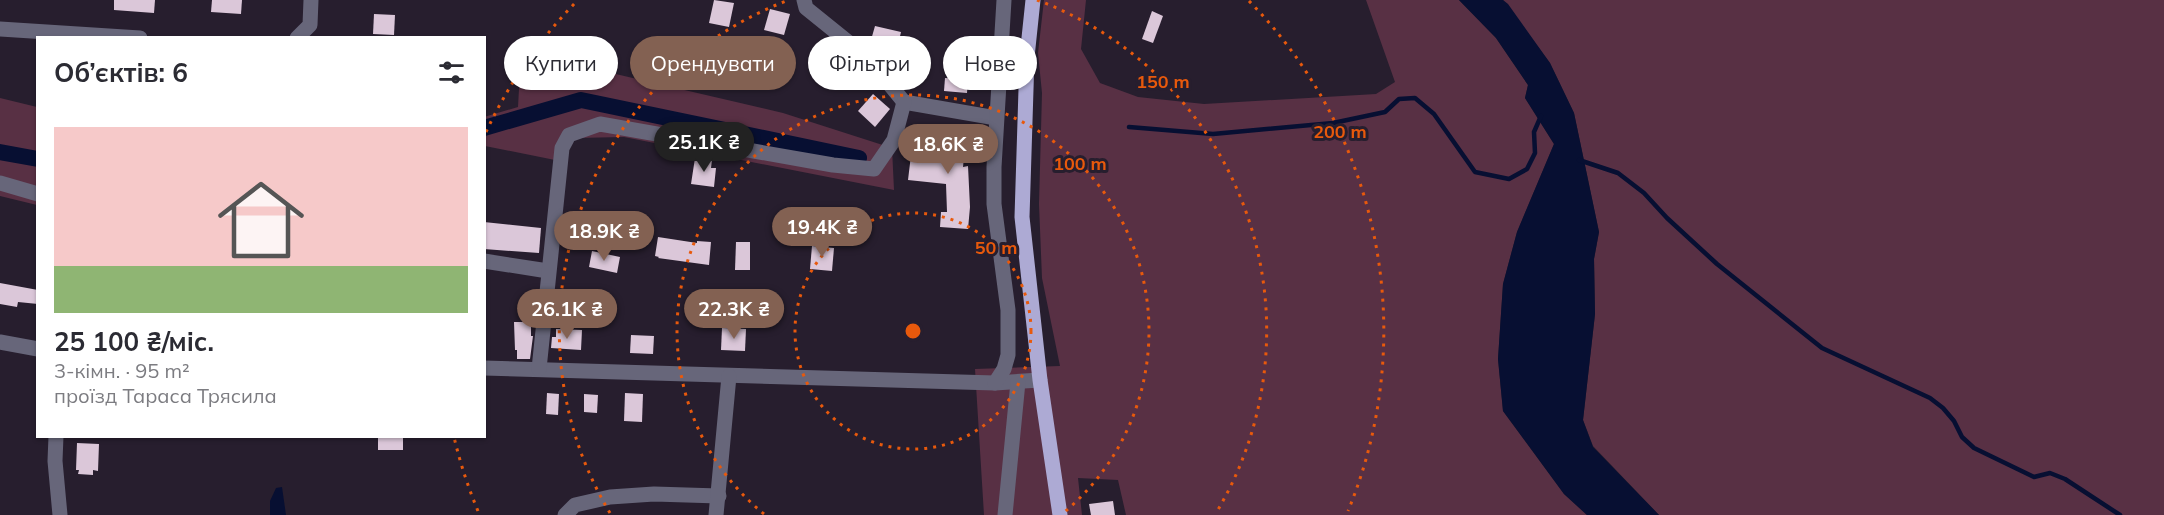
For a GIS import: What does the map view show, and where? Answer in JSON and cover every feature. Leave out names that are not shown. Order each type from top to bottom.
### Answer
[{"type":"main road","points":[[1033,0],[1027,57],[1022,217],[1040,380],[1059,515]]},
{"type":"street","points":[[299,36],[309,25],[310,0]]},
{"type":"street","points":[[804,0],[806,8],[868,58],[904,102],[996,118]]},
{"type":"street","points":[[995,384],[1004,369],[1008,355],[1008,310],[994,204],[996,118],[1004,0]]},
{"type":"street","points":[[0,29],[109,36]]},
{"type":"street","points":[[538,369],[562,148],[569,135],[600,124],[833,165],[874,169],[894,140],[904,102]]},
{"type":"street","points":[[0,183],[36,193]]},
{"type":"street","points":[[486,261],[548,271]]},
{"type":"street","points":[[0,342],[36,349]]},
{"type":"street","points":[[486,368],[995,384],[1040,380]]},
{"type":"street","points":[[716,515],[729,376]]},
{"type":"street","points":[[1005,515],[1018,382]]},
{"type":"street","points":[[56,438],[55,461],[60,515]]},
{"type":"street","points":[[565,515],[575,505],[610,497],[654,494],[719,496]]},
{"type":"shaded area","points":[[1044,0],[1086,0],[1081,49],[1100,83],[1138,97],[1204,104],[1376,94],[1395,82],[1366,0],[1459,0],[1496,38],[1528,85],[1525,98],[1554,144],[1517,232],[1503,284],[1498,359],[1503,411],[1564,494],[1587,515],[1126,515],[1118,480],[1078,478],[1082,515],[984,515],[975,369],[1060,366],[1042,278],[1039,204],[1042,93],[1038,53]]},
{"type":"shaded area","points":[[1503,0],[2164,0],[2164,515],[1659,515],[1593,446],[1583,420],[1595,314],[1594,259],[1599,232],[1574,113],[1550,63]]},
{"type":"shaded area","points":[[618,75],[630,77],[630,90],[684,90],[783,113],[892,148],[894,190],[624,137],[576,138],[555,160],[486,146],[486,116],[518,107],[519,90],[618,90]]},
{"type":"shaded area","points":[[0,98],[36,107],[36,205],[0,196]]},
{"type":"water","points":[[1459,0],[1503,0],[1508,4],[1550,63],[1574,113],[1599,232],[1594,259],[1595,314],[1583,420],[1593,447],[1659,515],[1587,515],[1564,494],[1503,411],[1498,359],[1503,284],[1517,232],[1554,144],[1525,98],[1528,85],[1496,38]]},
{"type":"water","points":[[282,487],[286,515],[270,515],[270,501],[276,488]]},
{"type":"building","points":[[114,0],[155,0],[154,13],[114,10]]},
{"type":"building","points":[[212,0],[242,0],[241,14],[211,12]]},
{"type":"building","points":[[714,0],[734,3],[729,27],[709,23]]},
{"type":"building","points":[[770,9],[790,14],[784,35],[764,30]]},
{"type":"building","points":[[1152,11],[1163,16],[1153,43],[1142,39]]},
{"type":"building","points":[[374,14],[395,15],[394,35],[373,34]]},
{"type":"building","points":[[875,26],[901,32],[900,36],[872,36]]},
{"type":"building","points":[[944,90],[967,90],[967,93]]},
{"type":"building","points":[[873,94],[890,109],[875,127],[858,111]]},
{"type":"building","points":[[943,125],[967,127],[963,167],[968,166],[970,207],[968,229],[940,227],[941,212],[947,212],[946,184],[908,180],[911,155],[935,157],[938,132],[942,133]]},
{"type":"building","points":[[695,158],[712,160],[711,168],[716,168],[714,187],[691,184]]},
{"type":"building","points":[[486,222],[541,228],[539,253],[486,249]]},
{"type":"building","points":[[623,223],[641,226],[638,245],[620,242]]},
{"type":"building","points":[[658,237],[697,243],[697,241],[711,242],[709,265],[658,258],[655,256]]},
{"type":"building","points":[[736,242],[750,242],[750,270],[735,270]]},
{"type":"building","points":[[812,246],[834,248],[832,271],[810,269]]},
{"type":"building","points":[[592,251],[620,257],[617,273],[589,267]]},
{"type":"building","points":[[0,283],[36,290],[36,304],[18,302],[17,307],[0,304]]},
{"type":"building","points":[[514,322],[531,322],[531,336],[533,336],[530,359],[517,359]]},
{"type":"building","points":[[722,328],[746,329],[745,351],[721,350]]},
{"type":"building","points":[[556,329],[582,330],[581,350],[551,348],[552,337],[556,337]]},
{"type":"building","points":[[631,335],[654,336],[653,354],[630,353]]},
{"type":"building","points":[[547,393],[559,394],[558,415],[546,414]]},
{"type":"building","points":[[625,393],[643,394],[642,422],[624,421]]},
{"type":"building","points":[[584,394],[598,395],[597,413],[584,412]]},
{"type":"building","points":[[378,438],[403,438],[403,450],[378,450]]},
{"type":"building","points":[[77,443],[99,444],[98,471],[93,470],[93,475],[78,474],[79,470],[76,470]]},
{"type":"building","points":[[1113,501],[1115,515],[1091,515],[1089,504]]},
{"type":"waterway","points":[[1129,127],[1213,134],[1333,123],[1385,112],[1399,99],[1415,98],[1434,114],[1475,172],[1509,179],[1527,169],[1535,153],[1534,132],[1541,116]]},
{"type":"waterway","points":[[486,127],[581,100],[859,158]]},
{"type":"waterway","points":[[0,152],[36,159]]},
{"type":"waterway","points":[[1579,160],[1618,173],[1644,193],[1667,218],[1717,264],[1822,348],[1930,398],[1943,408],[1954,421],[1962,437],[1974,448],[2034,477],[2050,473],[2065,479],[2120,515]]}]
